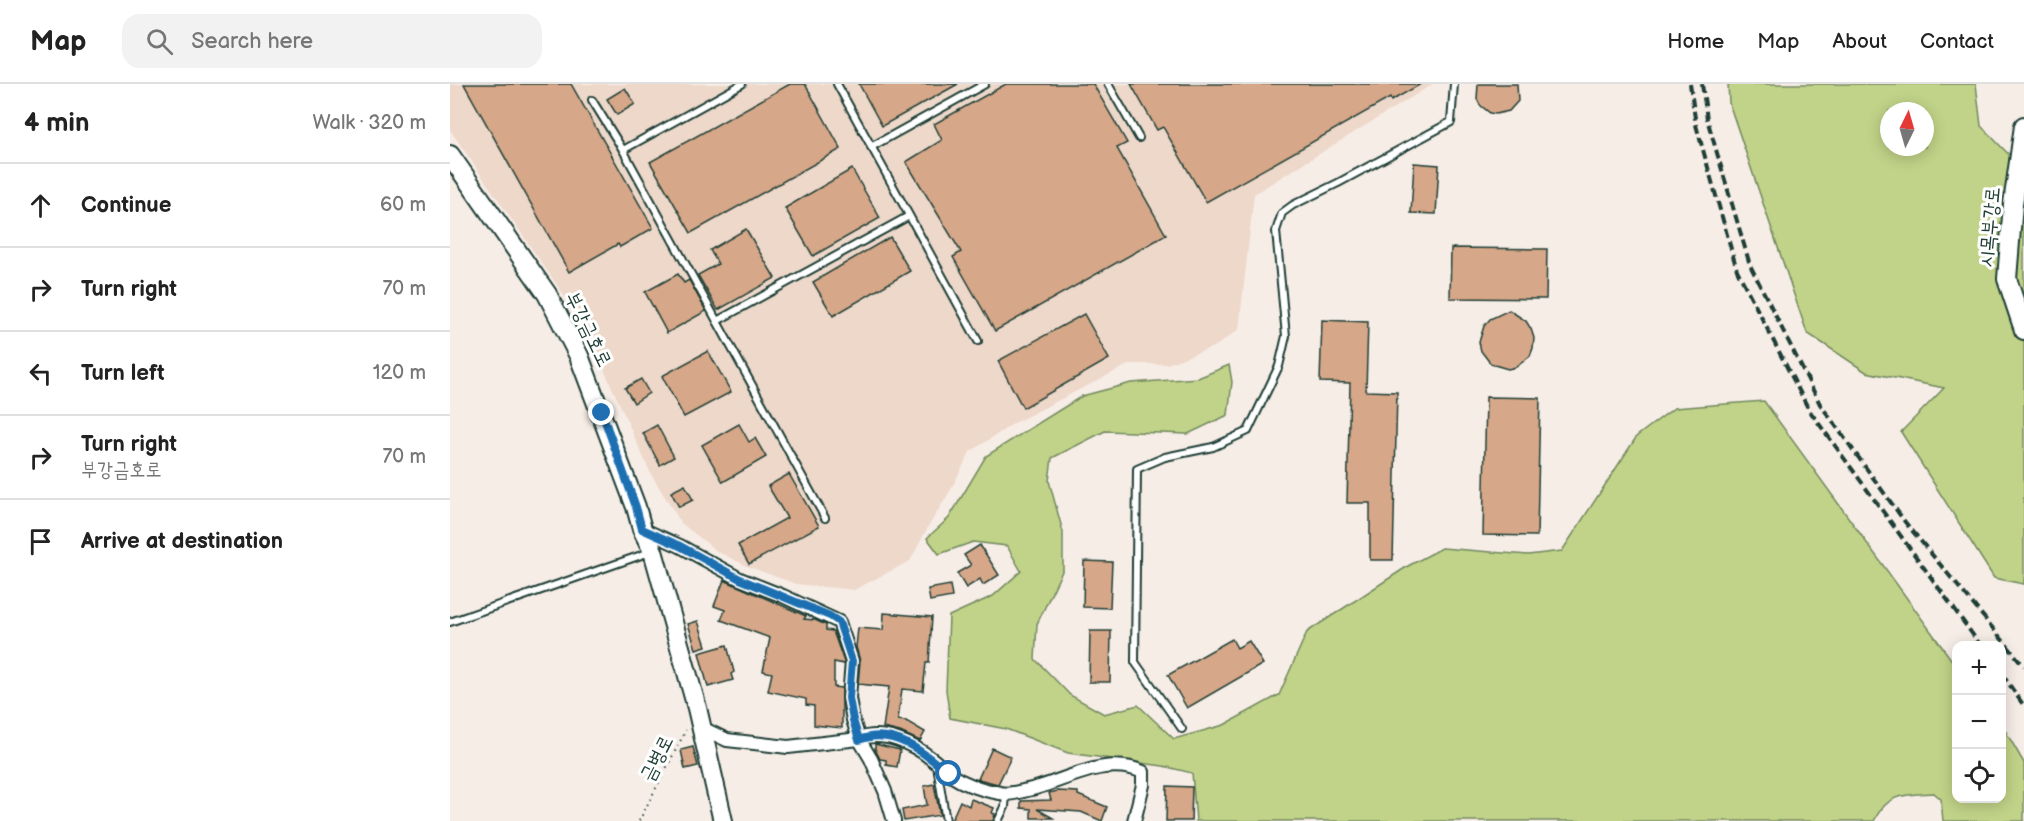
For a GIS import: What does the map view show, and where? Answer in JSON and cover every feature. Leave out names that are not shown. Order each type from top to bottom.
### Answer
[{"type":"street","name":"시목부강로","points":[[2024,126],[2013,204],[2007,279],[2024,330]]},
{"type":"street","name":"부강금호로","points":[[450,154],[547,294],[579,356],[636,507],[642,529],[653,551],[694,728],[723,821]]},
{"type":"street","points":[[642,529],[680,546],[740,579],[830,616],[839,622],[852,661],[849,698],[853,720],[859,740],[871,759],[885,791],[894,821]]},
{"type":"street","points":[[694,728],[727,740],[788,747],[859,740],[868,736],[891,738],[912,745],[949,774],[979,789],[1006,794],[1042,788],[1086,770],[1105,766],[1135,768],[1143,772],[1143,785],[1134,821]]},
{"type":"lane","points":[[623,150],[742,84]]},
{"type":"lane","points":[[837,84],[978,341]]},
{"type":"lane","points":[[871,147],[986,84]]},
{"type":"lane","points":[[1108,84],[1139,138]]},
{"type":"lane","points":[[1182,729],[1135,662],[1137,469],[1165,457],[1213,447],[1248,431],[1279,366],[1286,336],[1276,231],[1282,213],[1293,205],[1451,122],[1454,84]]},
{"type":"lane","points":[[592,100],[623,150],[825,518]]},
{"type":"lane","points":[[717,321],[909,216]]},
{"type":"lane","points":[[450,622],[653,551]]},
{"type":"lane","points":[[936,763],[946,821]]},
{"type":"lane","points":[[998,821],[1005,807],[1006,794]]},
{"type":"path","name":"금병로","points":[[639,821],[694,728]]},
{"type":"shaded area","points":[[450,84],[1433,84],[1254,194],[1239,329],[1216,346],[1167,364],[1130,364],[1016,422],[970,452],[910,561],[854,590],[796,584],[747,566],[718,552],[681,523],[651,474],[588,334],[450,130]]},
{"type":"green space","points":[[1728,84],[1976,84],[1981,126],[2024,170],[2024,584],[1994,578],[1901,432],[1944,388],[1866,372],[1807,333],[1729,103]]},
{"type":"green space","points":[[1229,365],[1232,382],[1228,415],[1188,434],[1105,431],[1052,458],[1049,481],[1063,532],[1063,569],[1037,624],[1035,659],[1070,695],[1104,714],[1138,705],[1174,739],[1224,725],[1279,695],[1307,632],[1408,566],[1442,548],[1528,555],[1562,551],[1637,436],[1674,408],[1764,401],[1952,660],[1952,803],[2006,803],[2006,732],[2024,763],[2024,821],[1943,821],[1941,799],[1934,793],[1906,795],[1892,800],[1879,812],[1874,821],[1196,821],[1192,773],[1163,766],[1068,753],[1006,729],[950,718],[946,690],[949,616],[993,596],[1021,571],[1007,546],[973,542],[939,554],[927,538],[949,518],[986,456],[1082,396],[1131,383],[1198,378]]},
{"type":"building","points":[[464,84],[571,84],[653,228],[620,247],[618,244],[569,272]]},
{"type":"building","points":[[790,84],[805,84],[841,149],[691,233],[650,162]]},
{"type":"building","points":[[859,84],[958,84],[882,126]]},
{"type":"building","points":[[1006,84],[1093,84],[1127,143],[1117,148],[1166,235],[995,331],[953,257],[961,252],[906,162],[942,140],[934,124]]},
{"type":"building","points":[[1131,84],[1421,84],[1391,101],[1390,98],[1206,202],[1163,127],[1157,130]]},
{"type":"building","points":[[1478,84],[1517,84],[1518,101],[1509,111],[1490,113],[1480,105],[1477,99]]},
{"type":"building","points":[[625,88],[635,104],[617,115],[607,99]]},
{"type":"building","points":[[1414,163],[1439,165],[1436,214],[1411,213]]},
{"type":"building","points":[[852,169],[880,218],[813,256],[785,208]]},
{"type":"building","points":[[746,229],[775,278],[718,310],[698,275],[718,264],[710,250]]},
{"type":"building","points":[[890,237],[910,271],[833,316],[813,282]]},
{"type":"building","points":[[1451,248],[1547,249],[1546,299],[1450,298]]},
{"type":"building","points":[[678,274],[684,283],[689,280],[706,311],[667,333],[645,292]]},
{"type":"building","points":[[1509,310],[1526,321],[1534,338],[1530,356],[1516,367],[1508,369],[1491,364],[1481,351],[1479,342],[1484,326],[1490,319]]},
{"type":"building","points":[[1084,314],[1109,359],[1023,408],[998,361]]},
{"type":"building","points":[[1322,320],[1368,322],[1366,391],[1397,392],[1393,560],[1370,560],[1370,503],[1347,503],[1350,383],[1320,382]]},
{"type":"building","points":[[708,351],[731,392],[684,417],[662,376]]},
{"type":"building","points":[[641,379],[649,393],[634,403],[625,388]]},
{"type":"building","points":[[1486,397],[1540,398],[1537,536],[1483,535]]},
{"type":"building","points":[[739,424],[749,442],[755,438],[766,457],[723,482],[702,445]]},
{"type":"building","points":[[657,425],[674,457],[660,465],[643,433]]},
{"type":"building","points":[[789,474],[819,526],[749,564],[738,545],[787,518],[768,486]]},
{"type":"building","points":[[685,485],[693,500],[679,507],[671,492]]},
{"type":"building","points":[[980,545],[999,575],[983,585],[980,579],[966,588],[957,573],[971,565],[964,555]]},
{"type":"building","points":[[1084,561],[1112,562],[1110,608],[1083,607]]},
{"type":"building","points":[[724,580],[806,616],[804,619],[815,620],[826,625],[826,630],[833,631],[844,662],[844,664],[834,662],[834,687],[842,688],[842,728],[814,725],[814,706],[806,705],[806,699],[768,691],[772,673],[763,671],[770,638],[721,620],[725,610],[714,606]]},
{"type":"building","points":[[950,585],[952,597],[930,601],[928,589]]},
{"type":"building","points":[[884,613],[932,617],[929,663],[926,663],[923,691],[902,689],[898,720],[906,721],[925,732],[920,741],[900,732],[883,728],[889,687],[858,684],[860,661],[856,647],[858,628],[883,630]]},
{"type":"building","points":[[698,621],[706,646],[696,649],[688,624]]},
{"type":"building","points":[[1090,631],[1111,631],[1110,682],[1089,682]]},
{"type":"building","points":[[1232,639],[1237,648],[1249,641],[1263,664],[1187,708],[1168,675]]},
{"type":"building","points":[[727,645],[734,672],[731,674],[733,680],[708,687],[699,653]]},
{"type":"building","points":[[875,744],[900,750],[897,767],[886,765],[886,760],[880,759]]},
{"type":"building","points":[[693,747],[698,766],[685,769],[681,750]]},
{"type":"building","points":[[992,748],[1011,757],[998,784],[978,779]]},
{"type":"building","points":[[934,784],[940,815],[904,821],[902,810],[927,805],[924,786]]},
{"type":"building","points":[[1167,786],[1192,787],[1191,821],[1166,821]]},
{"type":"building","points":[[1078,792],[1078,795],[1107,807],[1102,821],[1081,812],[1037,809],[1053,818],[1031,818],[1031,809],[1021,808],[1021,801],[1051,800],[1049,793]]},
{"type":"building","points":[[971,799],[994,808],[993,821],[951,821],[960,801],[969,806]]},
{"type":"railway","points":[[1690,84],[1696,125],[1737,270],[1809,410],[1977,641]]},
{"type":"railway","points":[[1702,84],[1707,119],[1750,265],[1820,404],[1905,522],[2024,666]]},
{"type":"railway","points":[[2006,680],[2024,706]]},
{"type":"route","points":[[602,413],[642,529],[680,546],[740,579],[830,616],[839,622],[852,661],[849,698],[859,740],[868,736],[891,738],[912,745],[949,774]]}]
